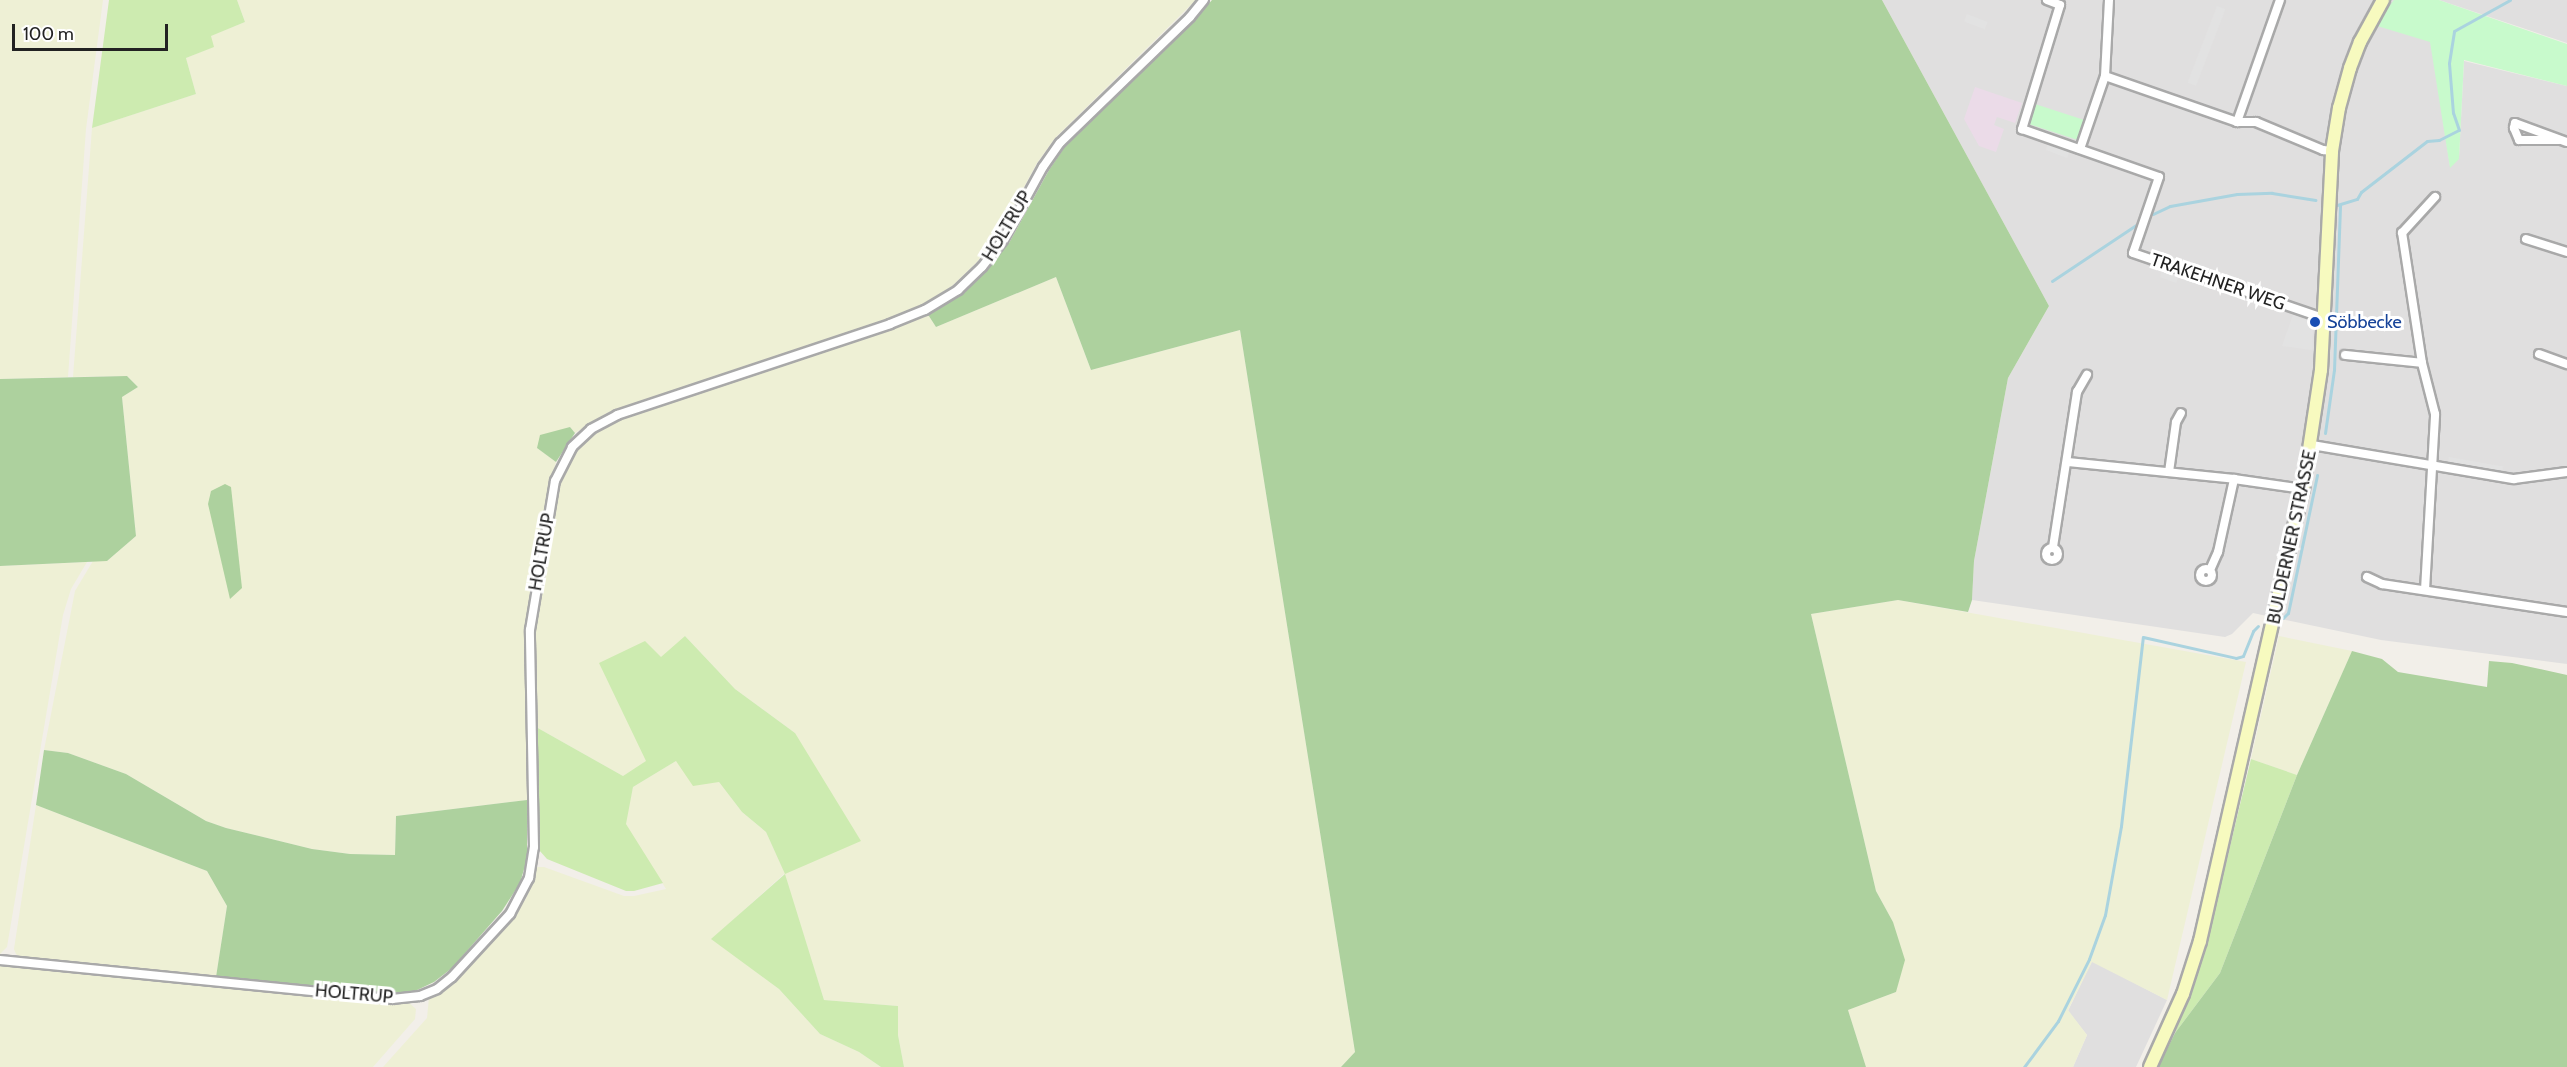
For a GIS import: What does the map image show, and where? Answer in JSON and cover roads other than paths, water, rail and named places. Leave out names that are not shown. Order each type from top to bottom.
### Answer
[{"type":"street","name":"HOLTRUP","points":[[0,960],[392,999],[420,996],[437,989],[452,977],[510,914],[529,878],[534,847],[530,630],[555,481],[572,447],[591,429],[617,415],[890,324],[925,310],[958,290],[982,267],[1003,240],[1043,167],[1060,143],[1190,17],[1204,0]]},
{"type":"street","name":"TRAKEHNER WEG","points":[[2047,0],[2060,4],[2022,129],[2159,177],[2133,253],[2317,316],[2325,316]]},
{"type":"street","points":[[2080,149],[2105,75],[2109,0]]},
{"type":"street","points":[[2237,122],[2280,0]]},
{"type":"street","name":"BULDERNER STRASSE","points":[[2150,1067],[2183,994],[2200,941],[2303,489],[2312,445],[2319,389],[2325,316],[2332,151],[2350,68],[2365,32],[2383,0]]},
{"type":"street","points":[[2105,75],[2237,122],[2256,122],[2323,150],[2332,151]]},
{"type":"street","points":[[2515,123],[2563,141],[2519,140],[2514,128],[2515,123]]},
{"type":"street","points":[[2425,590],[2435,414],[2422,363],[2402,233],[2435,197]]},
{"type":"street","points":[[2526,239],[2567,252]]},
{"type":"street","points":[[2539,354],[2567,364]]},
{"type":"street","points":[[2345,355],[2422,363]]},
{"type":"street","points":[[2053,547],[2068,462],[2077,392],[2087,375]]},
{"type":"street","points":[[2169,472],[2176,422],[2181,413]]},
{"type":"street","points":[[2312,445],[2514,479],[2567,472]]},
{"type":"street","points":[[2068,462],[2234,478],[2303,489]]},
{"type":"street","points":[[2210,570],[2218,552],[2234,478]]},
{"type":"street","points":[[2367,577],[2382,584],[2567,612]]},
{"type":"waterway","points":[[2337,205],[2357,199],[2361,192],[2427,141],[2439,140],[2459,130],[2453,113],[2449,63],[2454,31],[2510,0]]},
{"type":"waterway","points":[[2153,214],[2170,206],[2237,194],[2272,193],[2315,200]]},
{"type":"waterway","points":[[2325,433],[2334,370],[2340,205]]},
{"type":"waterway","points":[[2052,281],[2136,225]]},
{"type":"waterway","points":[[2283,618],[2288,613],[2317,475]]},
{"type":"waterway","points":[[2024,1067],[2058,1021],[2089,959],[2105,915],[2121,826],[2143,637],[2236,658],[2243,656],[2253,631],[2258,626]]},
{"type":"place","name":"Söbbecke","points":[[2315,322]]}]
